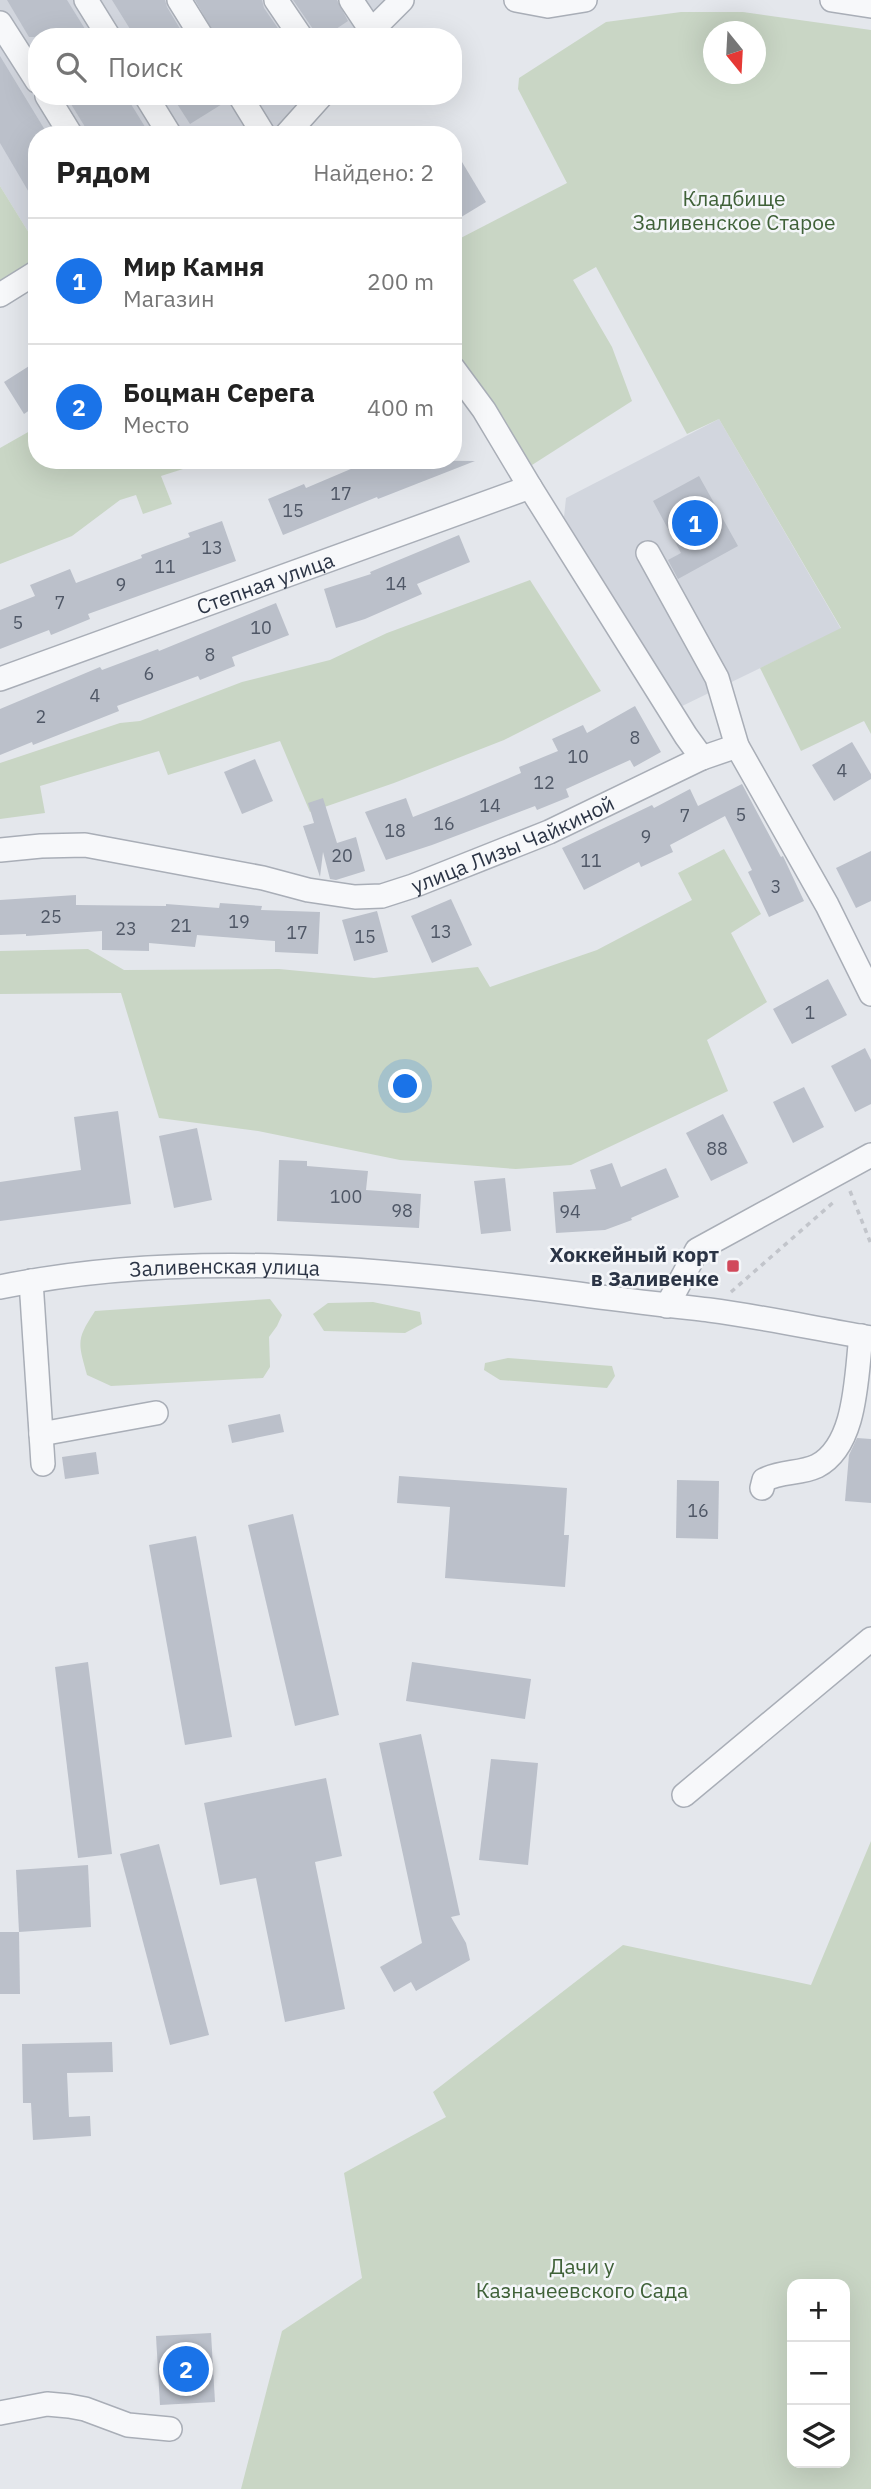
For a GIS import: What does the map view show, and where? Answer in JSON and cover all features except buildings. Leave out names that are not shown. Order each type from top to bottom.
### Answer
[{"type":"street","points":[[86,0],[103,28]]},
{"type":"street","points":[[179,0],[196,28]]},
{"type":"street","points":[[276,0],[295,28]]},
{"type":"street","points":[[351,0],[365,28]]},
{"type":"street","points":[[374,28],[402,0]]},
{"type":"street","points":[[516,0],[548,6],[585,0]]},
{"type":"street","points":[[832,0],[871,6]]},
{"type":"street","points":[[0,23],[28,67]]},
{"type":"street","points":[[53,105],[65,126]]},
{"type":"street","points":[[152,105],[164,126]]},
{"type":"street","points":[[246,105],[258,126]]},
{"type":"street","points":[[294,126],[313,105]]},
{"type":"street","points":[[0,295],[28,278]]},
{"type":"street","points":[[462,380],[484,410],[702,758]]},
{"type":"street","name":"Степная улица","points":[[0,679],[530,487]]},
{"type":"street","points":[[648,553],[717,678],[737,746],[827,905],[871,993]]},
{"type":"street","name":"улица Лизы Чайкиной","points":[[0,850],[85,845],[262,878],[308,890],[355,897],[382,896],[549,832],[702,758],[737,746]]},
{"type":"street","points":[[667,1306],[697,1250],[871,1155]]},
{"type":"street","name":"Заливенская улица","points":[[0,1287],[164,1266],[329,1268],[449,1277],[711,1311],[866,1337]]},
{"type":"street","points":[[31,1281],[43,1464]]},
{"type":"street","points":[[762,1488],[764,1480],[772,1476],[802,1471],[818,1465],[831,1456],[840,1444],[848,1429],[866,1337]]},
{"type":"street","points":[[41,1434],[156,1413]]},
{"type":"street","points":[[684,1795],[871,1639]]},
{"type":"street","points":[[0,2413],[47,2404],[69,2406],[128,2425],[170,2429]]},
{"type":"path","points":[[729,1293],[856,1184]]},
{"type":"path","points":[[849,1189],[871,1244]]},
{"type":"shaded area","points":[[0,0],[402,0],[374,28],[28,28],[28,105],[313,105],[294,126],[28,126],[28,231],[0,186]]},
{"type":"shaded area","points":[[719,419],[841,629],[676,709],[564,517],[566,498]]},
{"type":"green space","name":"Кладбище Заливенское Старое","points":[[681,12],[743,12],[871,30],[871,734],[864,721],[801,751],[760,668],[841,628],[719,419],[687,434],[596,267],[573,280],[612,347],[632,401],[532,465],[462,360],[462,237],[567,183],[518,89],[519,78],[606,22]]},
{"type":"green space","points":[[0,186],[28,231],[28,266],[0,281]]},
{"type":"green space","points":[[28,432],[28,469],[183,469],[161,476],[172,504],[143,514],[136,495],[120,500],[72,536],[0,564],[0,448]]},
{"type":"green space","points":[[530,580],[601,691],[504,740],[310,812],[280,741],[168,775],[159,751],[40,786],[45,813],[0,819],[0,763],[120,723],[140,721],[242,682],[330,660],[387,633]]},
{"type":"green space","points":[[724,849],[761,914],[731,933],[767,1002],[707,1040],[728,1091],[571,1165],[516,1169],[400,1160],[258,1131],[159,1118],[121,993],[0,994],[0,951],[88,949],[124,970],[279,969],[374,978],[478,967],[490,987],[597,950],[692,900],[678,873]]},
{"type":"green space","points":[[270,1299],[282,1315],[269,1337],[270,1367],[263,1378],[111,1386],[87,1375],[80,1341],[95,1311]]},
{"type":"green space","points":[[373,1302],[420,1312],[422,1324],[405,1333],[324,1331],[313,1314],[328,1303]]},
{"type":"green space","points":[[508,1358],[612,1366],[615,1376],[607,1388],[500,1380],[484,1370],[485,1363]]},
{"type":"green space","name":"Дачи у Казначеевского Сада","points":[[871,1841],[871,2489],[241,2489],[282,2331],[362,2278],[344,2173],[446,2117],[433,2092],[623,1945],[811,1985]]},
{"type":"place","name":"Мир Камня","points":[[695,523]]},
{"type":"place","name":"Хоккейный корт в Заливенке","points":[[733,1266]]},
{"type":"place","name":"Боцман Серега","points":[[186,2369]]}]
